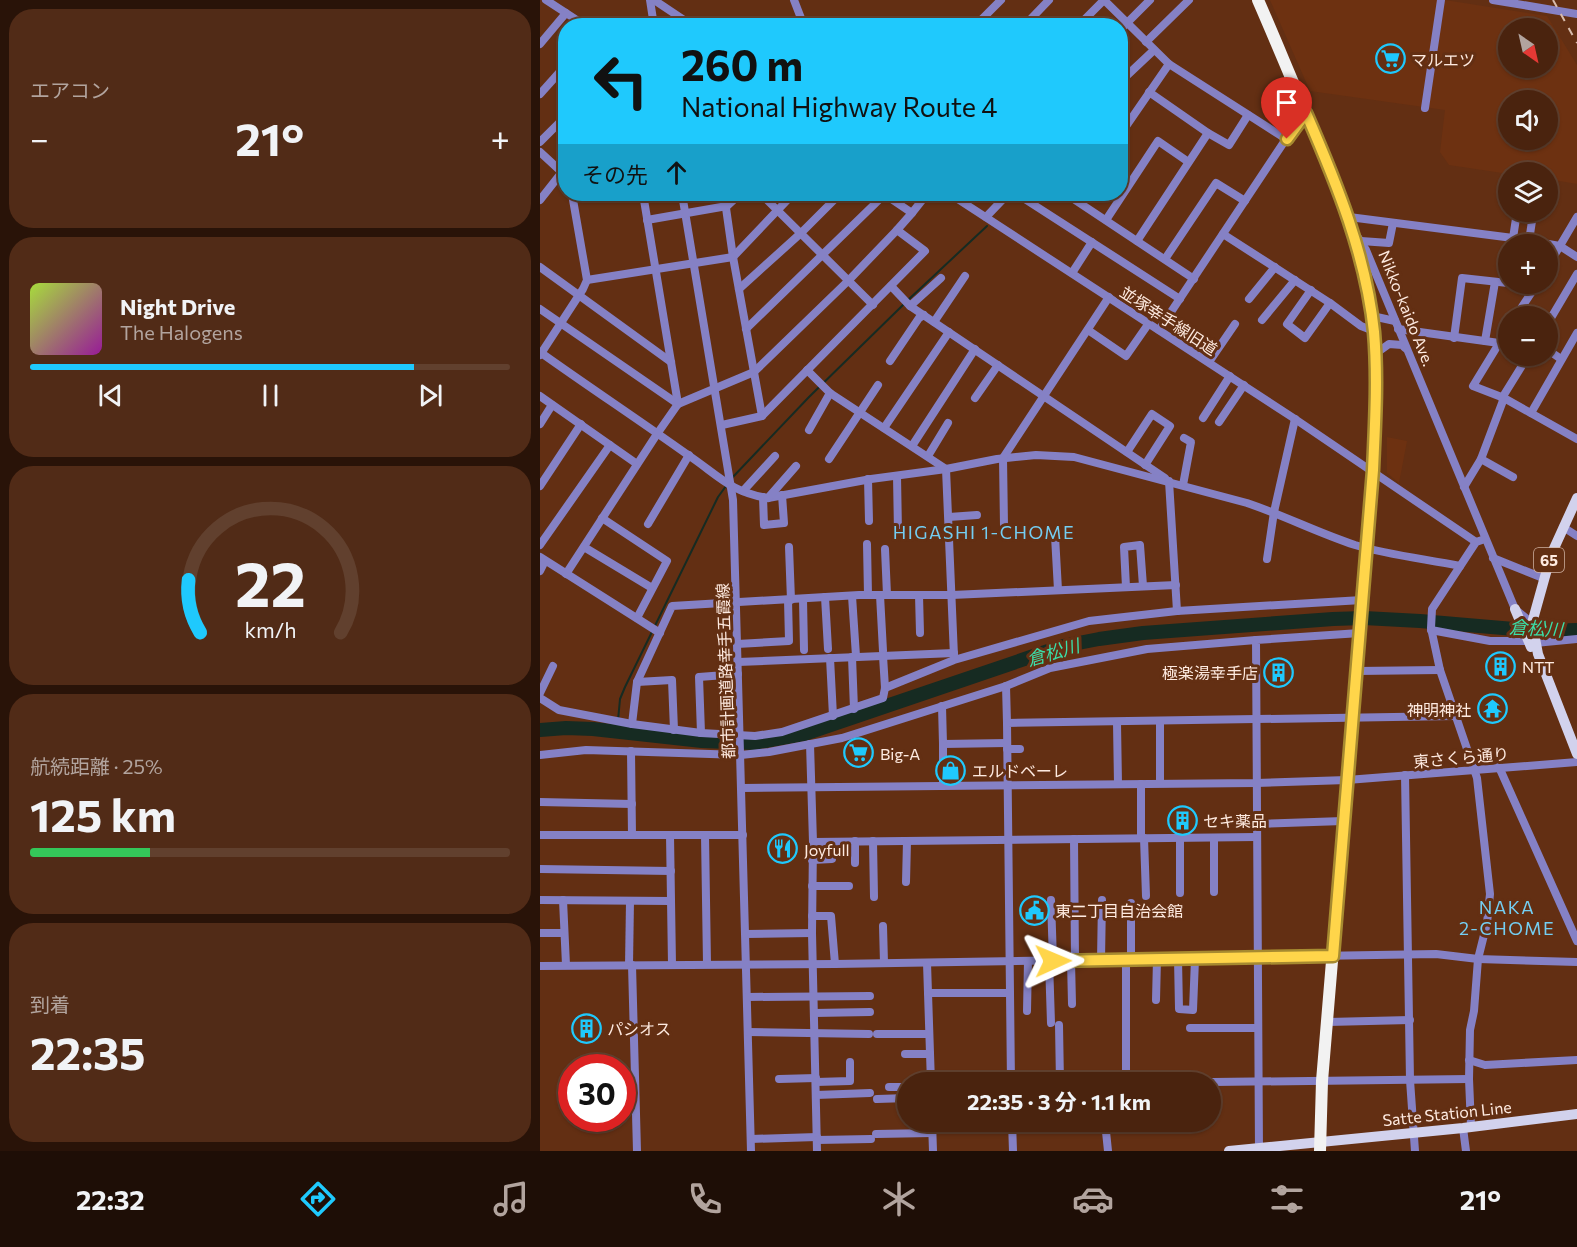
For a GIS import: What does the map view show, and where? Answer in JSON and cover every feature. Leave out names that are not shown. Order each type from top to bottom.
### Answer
[{"type":"highway","name":"Nikko-kaido Ave.","points":[[1258,0],[1353,230]]},
{"type":"highway","points":[[1320,1146],[1322,1082],[1373,470],[1376,392],[1376,354],[1372,316],[1353,230]]},
{"type":"main road","name":"65","points":[[1577,498],[1543,579],[1529,625],[1531,640],[1577,754]]},
{"type":"main road","points":[[1515,609],[1529,625]]},
{"type":"main road","name":"Satte Station Line","points":[[1229,1151],[1320,1146],[1413,1132],[1577,1114]]},
{"type":"street","points":[[546,0],[573,18]]},
{"type":"street","points":[[650,0],[653,18]]},
{"type":"street","points":[[654,0],[681,18]]},
{"type":"street","points":[[794,0],[801,18]]},
{"type":"street","points":[[983,18],[1001,0]]},
{"type":"street","points":[[1032,18],[1049,0]]},
{"type":"street","points":[[1086,18],[1104,0],[1122,18]]},
{"type":"street","points":[[1128,22],[1150,0]]},
{"type":"street","points":[[1146,42],[1189,0]]},
{"type":"street","points":[[1425,108],[1441,0]]},
{"type":"street","points":[[1493,0],[1577,14]]},
{"type":"street","points":[[563,18],[566,14]]},
{"type":"street","points":[[540,44],[558,23]]},
{"type":"street","points":[[1128,24],[1169,64],[1287,139]]},
{"type":"street","points":[[1128,74],[1154,50]]},
{"type":"street","points":[[1128,123],[1169,64]]},
{"type":"street","points":[[540,94],[558,75]]},
{"type":"street","points":[[1149,92],[1229,145],[1248,115]]},
{"type":"street","points":[[1159,330],[1306,113]]},
{"type":"street","points":[[540,142],[558,124]]},
{"type":"street","points":[[1137,241],[1187,161],[1208,133]]},
{"type":"street","points":[[1128,187],[1158,141],[1187,161]]},
{"type":"street","points":[[540,152],[558,167]]},
{"type":"street","points":[[540,200],[558,179]]},
{"type":"street","points":[[1165,259],[1216,183],[1245,201]]},
{"type":"street","points":[[573,201],[586,280],[579,295],[540,353],[689,455],[732,488],[766,497],[1003,458],[1036,455],[1074,457],[1125,472],[1169,481],[1274,512],[1325,535],[1366,548],[1460,566]]},
{"type":"street","points":[[644,201],[678,404]]},
{"type":"street","name":"都市計画道路幸手五霞線","points":[[683,201],[732,488],[751,1151]]},
{"type":"street","points":[[726,201],[733,257],[762,416]]},
{"type":"street","points":[[647,220],[727,206],[732,201]]},
{"type":"street","points":[[769,201],[873,305]]},
{"type":"street","points":[[586,280],[733,257],[786,201]]},
{"type":"street","points":[[739,289],[833,201]]},
{"type":"street","points":[[746,329],[878,201]]},
{"type":"street","points":[[895,201],[912,213]]},
{"type":"street","points":[[566,574],[678,404],[754,372],[849,280],[921,201]]},
{"type":"street","name":"並塚幸手線旧道","points":[[961,201],[1295,418],[1476,542]]},
{"type":"street","points":[[986,217],[1001,201]]},
{"type":"street","points":[[1028,201],[1180,299]]},
{"type":"street","points":[[1085,201],[1106,220],[1194,279]]},
{"type":"street","points":[[1106,220],[1119,201]]},
{"type":"street","points":[[1348,217],[1498,236]]},
{"type":"street","points":[[1558,249],[1577,217]]},
{"type":"street","points":[[1361,241],[1389,243],[1393,223]]},
{"type":"street","points":[[722,425],[762,416],[926,251],[897,230]]},
{"type":"street","name":"Nikko-kaido Ave.","points":[[1353,230],[1361,241],[1515,609]]},
{"type":"street","points":[[1223,234],[1311,290],[1361,326],[1374,331]]},
{"type":"street","points":[[1072,273],[1092,242]]},
{"type":"street","points":[[1560,246],[1577,257]]},
{"type":"street","points":[[540,267],[671,362]]},
{"type":"street","points":[[1249,299],[1275,267]]},
{"type":"street","points":[[1558,306],[1577,274]]},
{"type":"street","points":[[934,322],[965,276]]},
{"type":"street","points":[[910,306],[941,278]]},
{"type":"street","points":[[1454,338],[1462,278],[1498,282]]},
{"type":"street","points":[[1262,320],[1295,280]]},
{"type":"street","points":[[1485,342],[1495,282]]},
{"type":"street","points":[[891,286],[910,306],[1169,481]]},
{"type":"street","points":[[1311,290],[1287,324],[1305,338],[1330,303]]},
{"type":"street","points":[[1004,526],[1003,458],[1109,297]]},
{"type":"street","points":[[540,309],[678,404]]},
{"type":"street","points":[[890,361],[918,318],[924,315]]},
{"type":"street","points":[[1372,316],[1396,325],[1454,338],[1498,343],[1473,386],[1503,398],[1577,439]]},
{"type":"street","points":[[1088,330],[1126,356],[1149,323]]},
{"type":"street","points":[[1209,362],[1235,324]]},
{"type":"street","points":[[884,428],[949,332]]},
{"type":"street","points":[[1531,413],[1577,333]]},
{"type":"street","points":[[1376,354],[1389,344],[1402,345],[1406,350]]},
{"type":"street","points":[[912,446],[975,349]]},
{"type":"street","points":[[975,398],[998,365]]},
{"type":"street","points":[[1464,486],[1481,459],[1503,398],[1522,366]]},
{"type":"street","points":[[807,370],[830,393],[946,469]]},
{"type":"street","points":[[1203,418],[1230,376]]},
{"type":"street","points":[[829,459],[878,385]]},
{"type":"street","points":[[1219,422],[1244,385]]},
{"type":"street","points":[[809,430],[830,393]]},
{"type":"street","points":[[540,396],[637,464]]},
{"type":"street","points":[[540,424],[552,405]]},
{"type":"street","points":[[1127,452],[1152,414],[1170,426],[1145,465]]},
{"type":"street","points":[[1267,559],[1274,512],[1295,418]]},
{"type":"street","points":[[928,456],[948,423]]},
{"type":"street","points":[[540,486],[581,424]]},
{"type":"street","points":[[1183,485],[1191,442],[1184,438]]},
{"type":"street","points":[[540,544],[610,445]]},
{"type":"street","points":[[648,524],[689,455]]},
{"type":"street","points":[[743,491],[775,456]]},
{"type":"street","points":[[1481,459],[1513,477]]},
{"type":"street","points":[[782,495],[784,523],[764,525],[766,497],[796,466]]},
{"type":"street","points":[[946,469],[954,657]]},
{"type":"street","points":[[897,476],[898,531]]},
{"type":"street","points":[[867,479],[869,521]]},
{"type":"street","points":[[1169,481],[1178,611]]},
{"type":"street","points":[[949,518],[977,516]]},
{"type":"street","points":[[602,518],[667,561],[636,618]]},
{"type":"street","points":[[1563,527],[1577,536]]},
{"type":"street","points":[[1055,536],[1058,590]]},
{"type":"street","points":[[1466,1151],[1470,1030],[1478,959],[1487,923],[1490,894],[1474,769],[1440,670],[1431,629],[1432,609],[1476,542],[1485,538]]},
{"type":"street","points":[[867,544],[868,595]]},
{"type":"street","points":[[1126,587],[1124,547],[1140,545],[1143,586]]},
{"type":"street","points":[[584,547],[652,588]]},
{"type":"street","points":[[737,644],[789,641],[789,547]]},
{"type":"street","points":[[554,666],[540,695],[558,710],[632,724],[740,737],[782,732],[883,698],[885,688],[883,653],[885,549]]},
{"type":"street","points":[[1493,558],[1543,579]]},
{"type":"street","points":[[540,571],[543,559],[660,633]]},
{"type":"street","points":[[632,724],[637,682],[672,606],[868,595],[952,595],[1176,585]]},
{"type":"street","points":[[919,595],[920,633]]},
{"type":"street","points":[[852,596],[854,708]]},
{"type":"street","points":[[825,597],[832,716]]},
{"type":"street","points":[[803,599],[804,650]]},
{"type":"street","points":[[885,688],[954,657],[1089,621],[1178,611],[1362,605]]},
{"type":"street","points":[[1431,629],[1490,642],[1577,639]]},
{"type":"street","points":[[540,755],[586,750],[741,753],[810,744],[842,738],[1006,686],[1050,668],[1147,649],[1360,630]]},
{"type":"street","points":[[1256,640],[1259,1150]]},
{"type":"street","points":[[738,662],[829,653],[854,657],[883,653],[954,657]]},
{"type":"street","points":[[1357,671],[1440,670]]},
{"type":"street","points":[[701,733],[699,677],[738,674]]},
{"type":"street","points":[[637,682],[672,680],[674,730]]},
{"type":"street","points":[[1006,686],[1011,1072]]},
{"type":"street","points":[[942,706],[943,785]]},
{"type":"street","points":[[1007,723],[1455,716]]},
{"type":"street","points":[[1160,722],[1160,783]]},
{"type":"street","points":[[1117,723],[1118,784]]},
{"type":"street","points":[[810,744],[817,1151]]},
{"type":"street","points":[[943,744],[1007,746],[1020,749]]},
{"type":"street","points":[[631,751],[632,835]]},
{"type":"street","name":"東さくら通り","points":[[742,788],[1256,783],[1347,780],[1577,762]]},
{"type":"street","points":[[1499,767],[1577,941]]},
{"type":"street","points":[[1406,775],[1410,1080],[1415,1151]]},
{"type":"street","points":[[1141,784],[1146,896]]},
{"type":"street","points":[[540,802],[632,804]]},
{"type":"street","points":[[1256,824],[1343,821]]},
{"type":"street","points":[[670,835],[672,965]]},
{"type":"street","points":[[705,835],[706,964]]},
{"type":"street","points":[[540,836],[743,835]]},
{"type":"street","points":[[1214,837],[1214,892]]},
{"type":"street","points":[[813,842],[1256,837]]},
{"type":"street","points":[[1180,838],[1180,893]]},
{"type":"street","points":[[1072,1004],[1074,839]]},
{"type":"street","points":[[855,841],[855,862]]},
{"type":"street","points":[[873,841],[874,897]]},
{"type":"street","points":[[906,882],[907,841]]},
{"type":"street","points":[[813,860],[832,859]]},
{"type":"street","points":[[540,869],[671,871]]},
{"type":"street","points":[[812,886],[849,886]]},
{"type":"street","points":[[540,900],[671,901]]},
{"type":"street","points":[[563,900],[566,965]]},
{"type":"street","points":[[1052,900],[1051,961],[1059,1072]]},
{"type":"street","points":[[1101,960],[1102,900]]},
{"type":"street","points":[[630,901],[637,1151]]},
{"type":"street","points":[[1126,1072],[1124,1026],[1131,903]]},
{"type":"street","points":[[812,916],[831,916],[835,964]]},
{"type":"street","points":[[884,926],[884,963]]},
{"type":"street","points":[[540,933],[564,933]]},
{"type":"street","points":[[746,933],[812,933]]},
{"type":"street","points":[[540,966],[1010,962],[1436,954],[1478,959],[1577,962]]},
{"type":"street","points":[[1156,1000],[1157,959]]},
{"type":"street","points":[[1178,959],[1179,1009],[1193,1010],[1195,959]]},
{"type":"street","points":[[1027,1011],[1028,961]]},
{"type":"street","points":[[927,963],[931,1072]]},
{"type":"street","points":[[928,993],[1010,993]]},
{"type":"street","points":[[747,997],[870,996]]},
{"type":"street","points":[[814,1013],[870,1012]]},
{"type":"street","points":[[1328,1022],[1410,1020]]},
{"type":"street","points":[[1190,1028],[1258,1028]]},
{"type":"street","points":[[748,1032],[929,1034]]},
{"type":"street","points":[[905,1054],[930,1054]]},
{"type":"street","points":[[1469,1060],[1485,1065],[1577,1060]]},
{"type":"street","points":[[779,1079],[850,1081],[850,1062]]},
{"type":"street","points":[[1221,1082],[1469,1079]]},
{"type":"street","points":[[888,1087],[897,1087]]},
{"type":"street","points":[[816,1095],[870,1093]]},
{"type":"street","points":[[877,1100],[897,1099]]},
{"type":"street","points":[[1012,1132],[1012,1151]]},
{"type":"street","points":[[1106,1132],[1108,1151]]},
{"type":"street","points":[[751,1139],[932,1133],[933,1151]]},
{"type":"shaded area","points":[[1270,0],[1445,0],[1547,16],[1548,18],[1498,18],[1498,78],[1558,78],[1558,34],[1577,65],[1577,184],[1558,181],[1558,162],[1498,162],[1498,172],[1449,165],[1440,152],[1445,110],[1310,91]]},
{"type":"shaded area","points":[[1387,437],[1407,441],[1399,483],[1387,473]]},
{"type":"waterway","points":[[908,300],[987,226]]},
{"type":"waterway","points":[[731,479],[809,397],[904,304]]},
{"type":"waterway","points":[[617,731],[620,699],[625,687],[718,497],[726,486]]},
{"type":"waterway","name":"倉松川","points":[[540,730],[593,729],[702,741],[754,743],[804,734],[1063,646],[1143,633],[1364,618],[1537,631],[1577,630]]},
{"type":"railway","points":[[1553,0],[1577,43]]},
{"type":"place","name":"マルエツ","points":[[1390,59]]},
{"type":"place","name":"NTT","points":[[1501,666]]},
{"type":"place","name":"極楽湯幸手店","points":[[1279,672]]},
{"type":"place","name":"神明神社","points":[[1492,709]]},
{"type":"place","name":"Big-A","points":[[859,753]]},
{"type":"place","name":"エルドベーレ","points":[[951,770]]},
{"type":"place","name":"セキ薬品","points":[[1182,820]]},
{"type":"place","name":"Joyfull","points":[[783,849]]},
{"type":"place","name":"東二丁目自治会館","points":[[1034,910]]},
{"type":"place","name":"パシオス","points":[[586,1028]]},
{"type":"district","name":"HIGASHI 1-CHOME","points":[[984,532]]},
{"type":"district","name":"NAKA 2-CHOME","points":[[1507,917]]},
{"type":"route","points":[[1053,961],[1333,956],[1373,470],[1376,354],[1368,293],[1353,230],[1306,113],[1287,139]]}]
